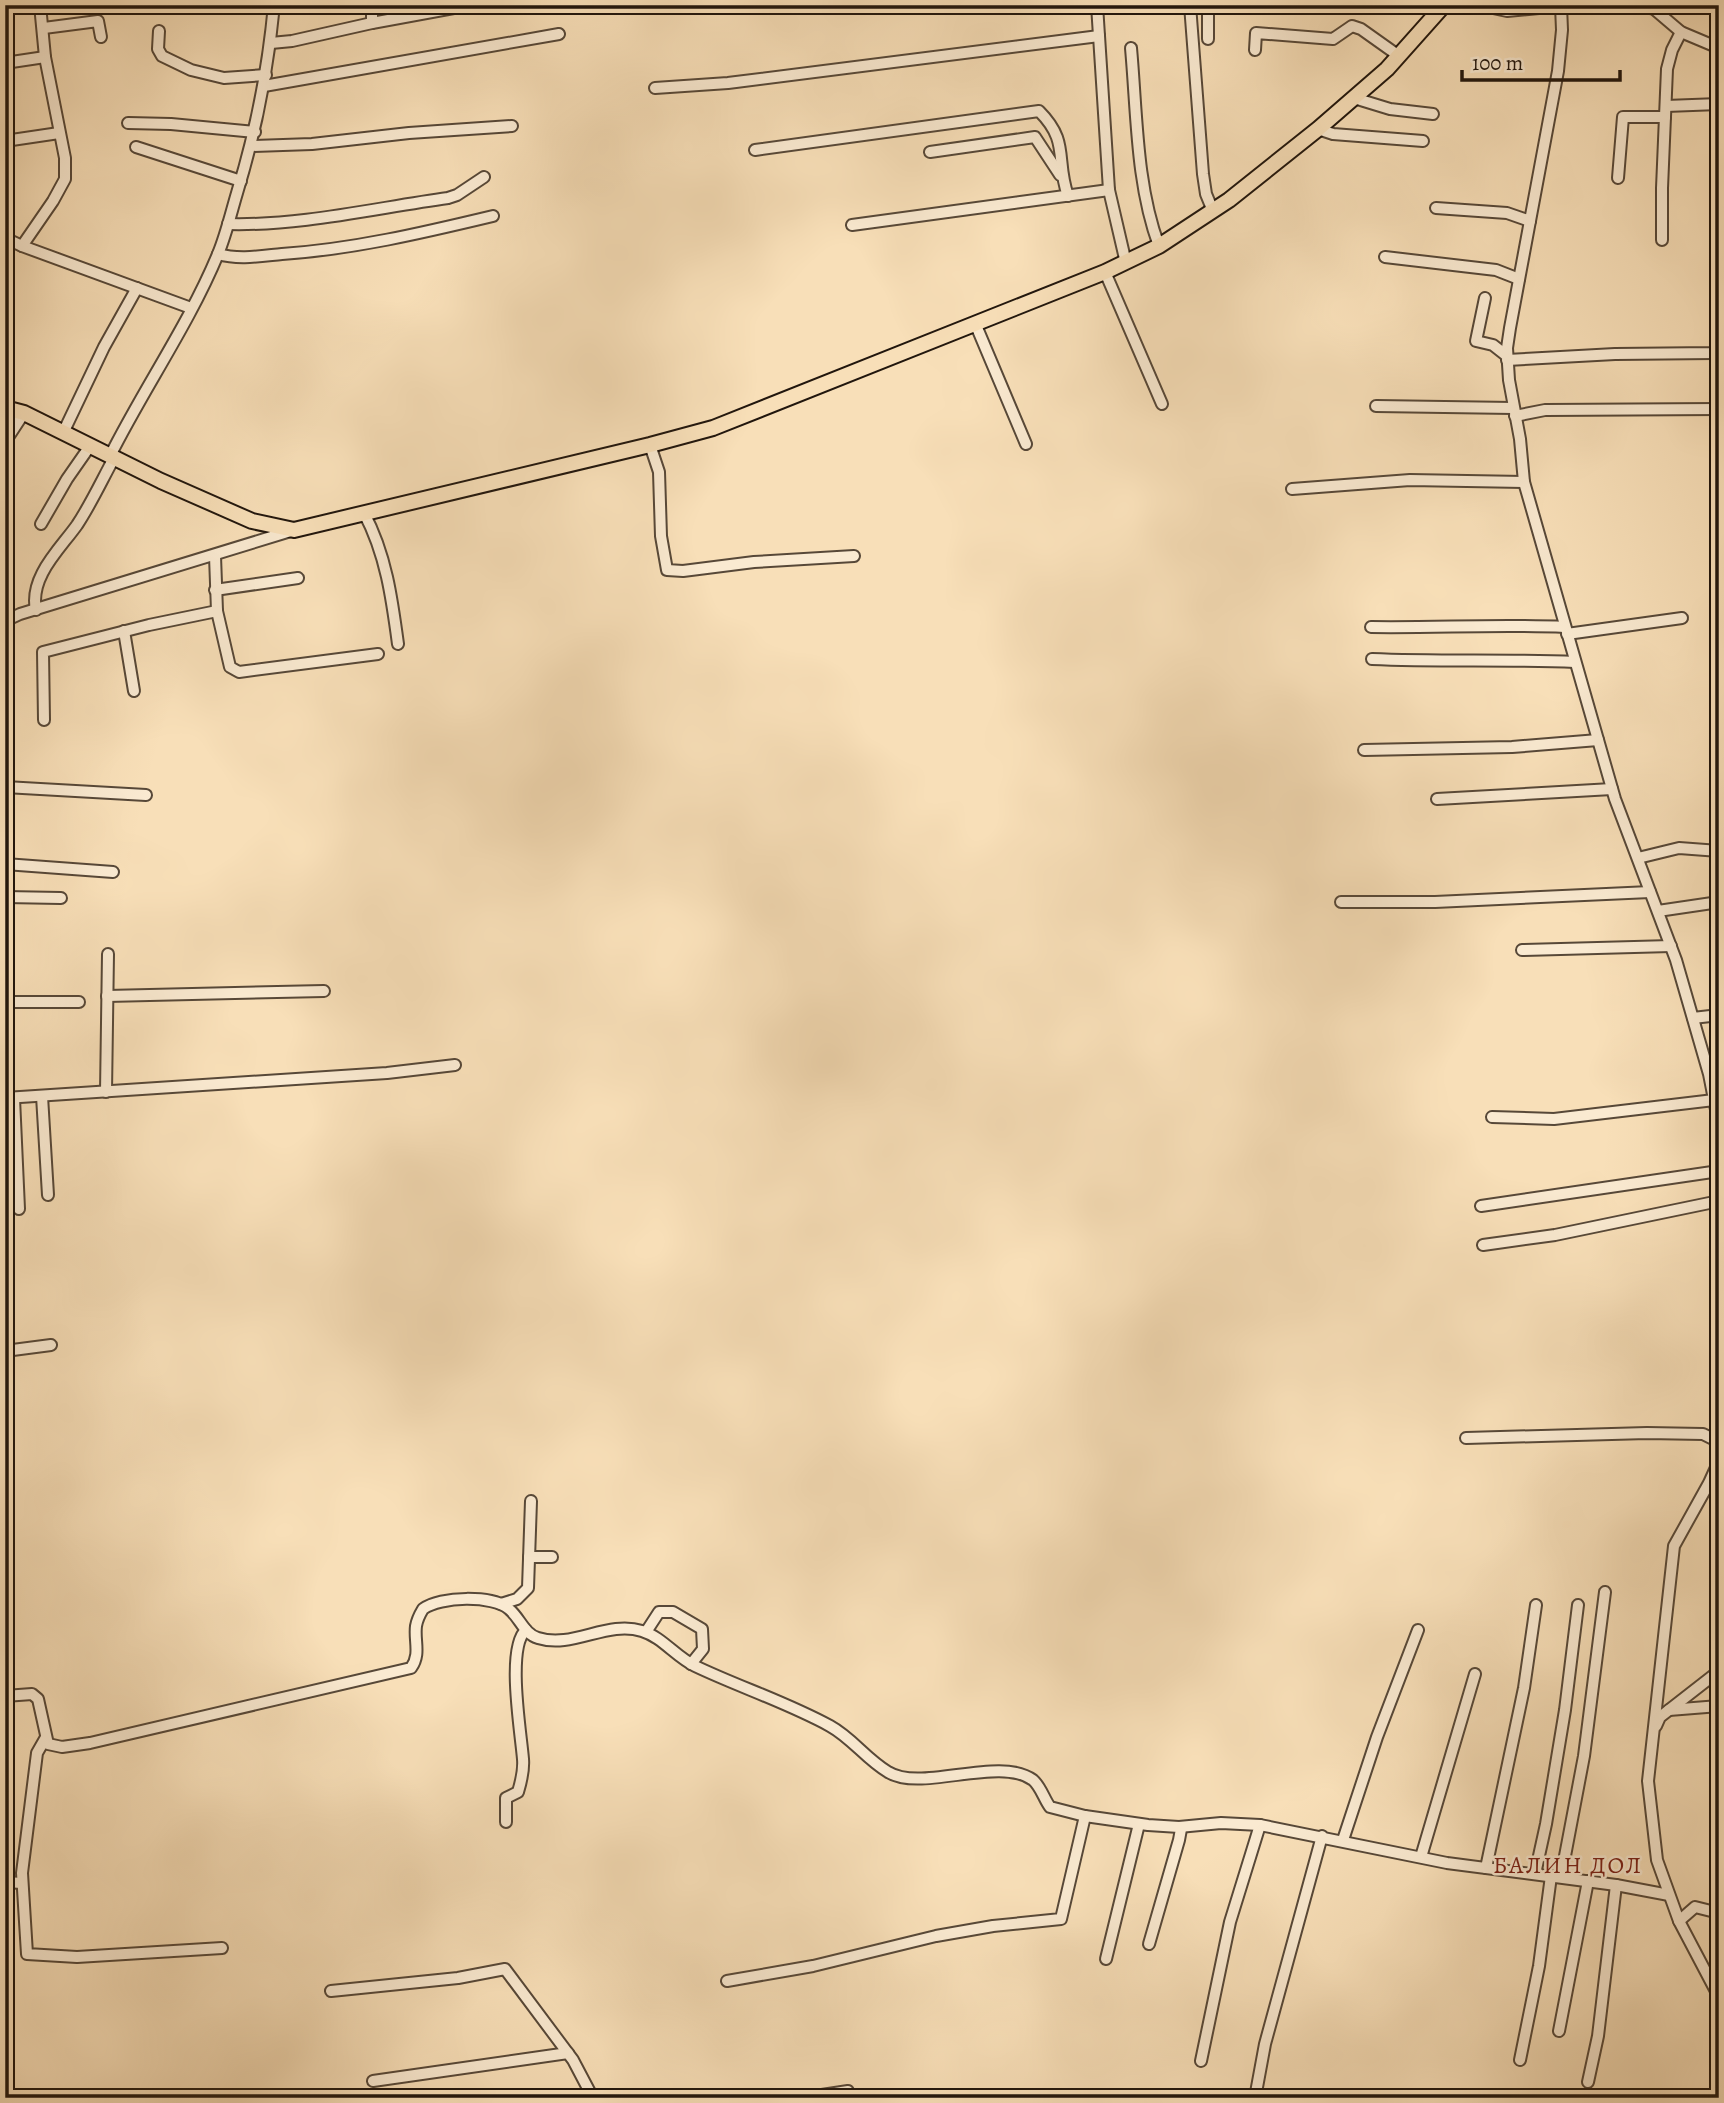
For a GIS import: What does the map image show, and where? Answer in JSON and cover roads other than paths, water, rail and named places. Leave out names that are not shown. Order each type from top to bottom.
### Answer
[{"type":"main road","points":[[5,408],[24,413],[252,521],[295,530],[713,428],[1105,272],[1159,246],[1213,211],[1318,129],[1399,56],[1444,5]]},
{"type":"street","points":[[22,246],[54,201],[65,179],[65,158],[45,57],[40,5]]},
{"type":"street","points":[[36,610],[34,593],[44,570],[78,523],[135,407],[218,254],[255,132],[271,43],[274,5]]},
{"type":"street","points":[[372,5],[372,23]]},
{"type":"street","points":[[271,43],[470,5]]},
{"type":"street","points":[[1097,5],[1110,191],[1126,262]]},
{"type":"street","points":[[1190,5],[1203,174],[1206,194],[1213,211]]},
{"type":"street","points":[[1208,5],[1208,39]]},
{"type":"street","points":[[1479,5],[1507,11],[1570,5]]},
{"type":"street","points":[[1637,5],[1655,7],[1681,32],[1719,48]]},
{"type":"street","points":[[1561,6],[1562,30],[1558,71],[1507,358],[1514,412],[1524,482],[1575,662],[1612,789],[1671,947],[1709,1074],[1719,1125]]},
{"type":"street","points":[[44,28],[98,21],[101,37]]},
{"type":"street","points":[[1255,50],[1256,33],[1333,39],[1352,26],[1362,29],[1399,56]]},
{"type":"street","points":[[159,31],[158,49],[162,56],[191,70],[224,78],[265,80],[559,34]]},
{"type":"street","points":[[1662,240],[1669,59],[1681,32]]},
{"type":"street","points":[[654,88],[728,83],[1099,36]]},
{"type":"street","points":[[1131,48],[1143,191],[1149,221],[1159,246]]},
{"type":"street","points":[[5,63],[45,57]]},
{"type":"street","points":[[1354,98],[1390,109],[1433,114]]},
{"type":"street","points":[[1618,178],[1623,117],[1719,104]]},
{"type":"street","points":[[755,150],[1039,111],[1056,132],[1060,144],[1062,177],[1068,196]]},
{"type":"street","points":[[128,123],[255,132]]},
{"type":"street","points":[[251,146],[312,144],[409,132],[512,126]]},
{"type":"street","points":[[1318,129],[1333,134],[1423,141]]},
{"type":"street","points":[[5,141],[60,133]]},
{"type":"street","points":[[930,152],[1035,137],[1062,177]]},
{"type":"street","points":[[136,147],[241,181]]},
{"type":"street","points":[[228,224],[251,225],[306,220],[448,198],[484,177]]},
{"type":"street","points":[[852,225],[1110,191]]},
{"type":"street","points":[[1436,208],[1507,213],[1530,221]]},
{"type":"street","points":[[218,254],[250,257],[326,251],[390,241],[493,216]]},
{"type":"street","points":[[5,238],[191,308]]},
{"type":"street","points":[[1385,257],[1496,270],[1519,279]]},
{"type":"street","points":[[1105,272],[1162,404]]},
{"type":"street","points":[[63,433],[104,347],[137,288]]},
{"type":"street","points":[[1485,298],[1476,341],[1493,345],[1507,358],[1714,353],[1719,350]]},
{"type":"street","points":[[975,323],[1026,444]]},
{"type":"street","points":[[1376,406],[1514,412],[1719,409]]},
{"type":"street","points":[[5,442],[24,413]]},
{"type":"street","points":[[650,445],[659,472],[661,536],[667,570],[683,571],[754,562],[854,556]]},
{"type":"street","points":[[41,524],[90,446]]},
{"type":"street","points":[[1292,489],[1410,480],[1524,482]]},
{"type":"street","points":[[364,513],[379,545],[392,596],[398,644]]},
{"type":"street","points":[[5,621],[295,530]]},
{"type":"street","points":[[215,556],[217,611],[230,667],[239,672],[377,654]]},
{"type":"street","points":[[215,590],[298,578]]},
{"type":"street","points":[[44,720],[43,652],[217,611]]},
{"type":"street","points":[[1371,627],[1467,628],[1515,624],[1566,630],[1682,618]]},
{"type":"street","points":[[124,631],[134,691]]},
{"type":"street","points":[[1372,659],[1575,662]]},
{"type":"street","points":[[1364,750],[1512,747],[1598,740]]},
{"type":"street","points":[[5,787],[146,795]]},
{"type":"street","points":[[1437,799],[1612,789]]},
{"type":"street","points":[[1638,858],[1679,848],[1719,851]]},
{"type":"street","points":[[5,864],[113,872]]},
{"type":"street","points":[[1341,902],[1435,902],[1650,892]]},
{"type":"street","points":[[5,897],[61,898]]},
{"type":"street","points":[[1658,911],[1719,902]]},
{"type":"street","points":[[1522,950],[1671,947]]},
{"type":"street","points":[[106,1092],[108,954]]},
{"type":"street","points":[[107,996],[324,991]]},
{"type":"street","points":[[5,1002],[79,1002]]},
{"type":"street","points":[[1693,1018],[1719,1015]]},
{"type":"street","points":[[19,1209],[10,1098],[345,1076],[455,1065]]},
{"type":"street","points":[[42,1096],[48,1195]]},
{"type":"street","points":[[1492,1116],[1554,1119],[1714,1100]]},
{"type":"street","points":[[1481,1206],[1719,1171]]},
{"type":"street","points":[[1483,1245],[1555,1235],[1719,1201]]},
{"type":"street","points":[[5,1351],[51,1345]]},
{"type":"street","points":[[1466,1438],[1703,1434],[1717,1441],[1719,1446]]},
{"type":"street","points":[[1719,1461],[1674,1546],[1648,1781],[1657,1860],[1679,1921],[1719,1997]]},
{"type":"street","points":[[5,1696],[33,1694],[38,1699],[45,1739],[48,1744],[54,1746],[90,1743],[411,1668],[415,1662],[416,1625],[423,1609],[428,1605],[459,1600],[501,1604],[517,1599],[528,1588],[531,1501]]},
{"type":"street","points":[[529,1557],[552,1557]]},
{"type":"street","points":[[1520,2060],[1556,1877],[1584,1756],[1605,1592]]},
{"type":"street","points":[[501,1604],[512,1611],[526,1630],[536,1638],[553,1640],[600,1633],[606,1629],[646,1632],[691,1664],[831,1726],[890,1774],[899,1777],[921,1779],[959,1773],[1015,1774],[1032,1779],[1050,1807],[1085,1816],[1179,1827],[1221,1823],[1260,1825],[1421,1857],[1669,1895]]},
{"type":"street","points":[[1486,1868],[1524,1688],[1536,1605]]},
{"type":"street","points":[[1535,1874],[1565,1710],[1578,1605]]},
{"type":"street","points":[[646,1632],[659,1612],[673,1612],[702,1629],[703,1648],[691,1664]]},
{"type":"street","points":[[506,1822],[506,1798],[518,1792],[523,1763],[516,1680],[519,1639],[526,1630]]},
{"type":"street","points":[[1343,1840],[1377,1737],[1418,1630]]},
{"type":"street","points":[[1653,1731],[1660,1717],[1719,1671]]},
{"type":"street","points":[[1421,1857],[1475,1674]]},
{"type":"street","points":[[1669,1710],[1719,1706]]},
{"type":"street","points":[[45,1739],[37,1753],[22,1883],[27,1954],[77,1957],[222,1948]]},
{"type":"street","points":[[727,1981],[813,1966],[936,1936],[1061,1919],[1085,1816]]},
{"type":"street","points":[[1106,1959],[1139,1824]]},
{"type":"street","points":[[1201,2061],[1230,1922],[1260,1825]]},
{"type":"street","points":[[1149,1944],[1179,1840],[1179,1827]]},
{"type":"street","points":[[1255,2098],[1265,2043],[1322,1836]]},
{"type":"street","points":[[1559,2031],[1588,1881]]},
{"type":"street","points":[[5,1882],[22,1883]]},
{"type":"street","points":[[1588,2082],[1598,2036],[1616,1885]]},
{"type":"street","points":[[1679,1921],[1695,1907],[1719,1913]]},
{"type":"street","points":[[331,1992],[458,1978],[505,1969],[568,2053],[593,2098]]},
{"type":"street","points":[[373,2081],[524,2062],[568,2053]]},
{"type":"street","points":[[802,2098],[848,2091]]},
{"type":"district","name":"БАЛИН ДОЛ","points":[[1568,1865]]}]
